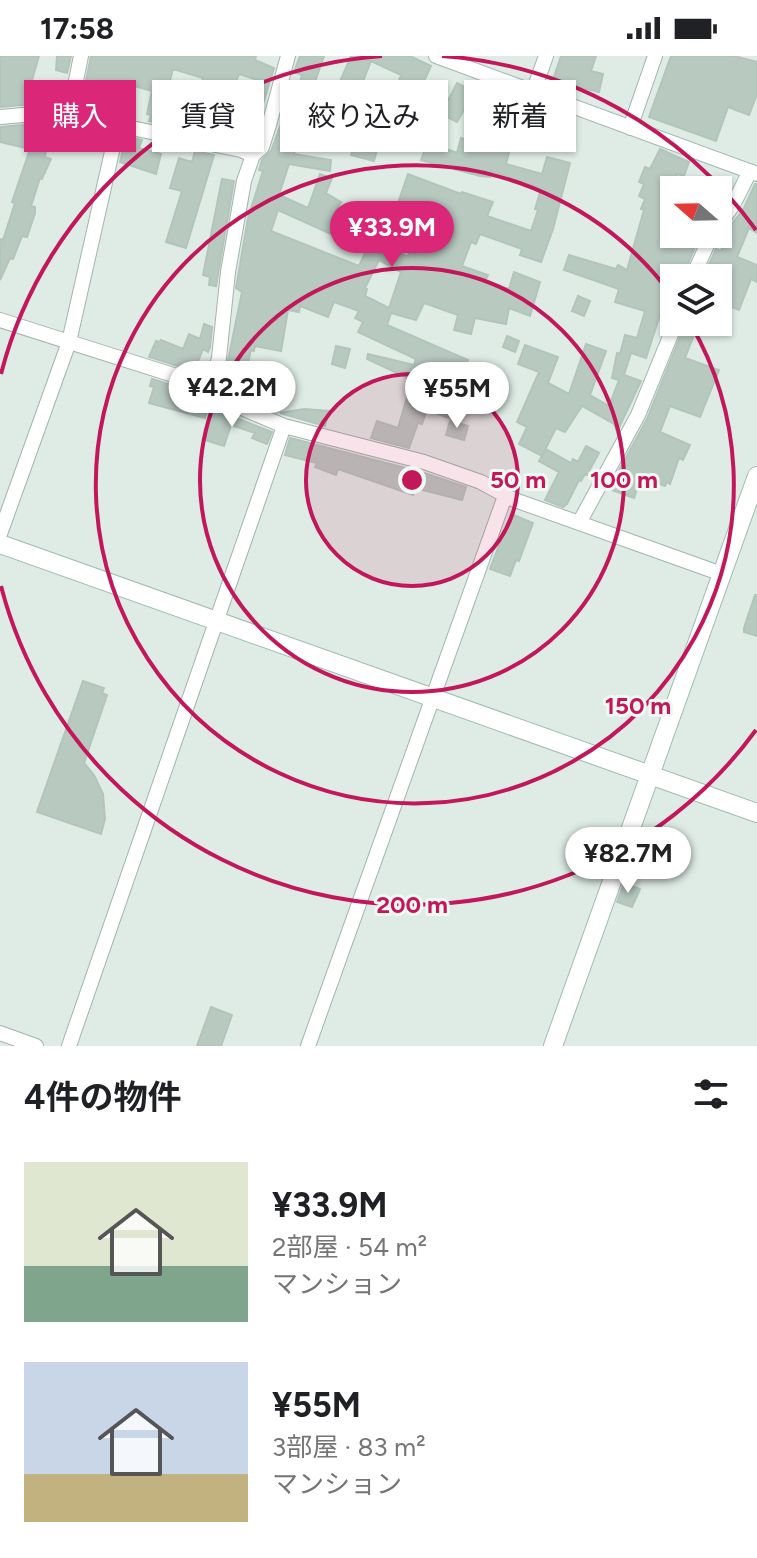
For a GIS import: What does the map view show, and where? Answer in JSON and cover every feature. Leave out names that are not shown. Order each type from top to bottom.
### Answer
[{"type":"street","points":[[76,80],[81,56]]},
{"type":"street","points":[[211,387],[219,358],[228,272],[244,181],[253,155],[262,147],[266,136],[288,56]]},
{"type":"street","points":[[436,56],[501,80]]},
{"type":"street","points":[[537,80],[546,56]]},
{"type":"street","points":[[630,128],[655,56]]},
{"type":"street","points":[[576,108],[753,172],[732,206]]},
{"type":"street","points":[[0,117],[24,115]]},
{"type":"street","points":[[136,129],[253,155]]},
{"type":"street","points":[[0,534],[69,342],[112,152]]},
{"type":"street","points":[[0,320],[211,387],[230,403],[284,426],[424,462],[481,482],[505,496],[722,574]]},
{"type":"street","points":[[579,523],[638,415],[670,336]]},
{"type":"street","points":[[69,1046],[284,426]]},
{"type":"street","points":[[553,1046],[757,476]]},
{"type":"street","points":[[308,1046],[505,496]]},
{"type":"street","points":[[0,544],[757,813]]},
{"type":"street","points":[[0,1033],[36,1046]]},
{"type":"building","points":[[0,56],[39,56],[32,80],[24,80],[24,105],[0,107]]},
{"type":"building","points":[[57,56],[71,56],[67,73],[56,70]]},
{"type":"building","points":[[91,56],[256,56],[255,60],[274,68],[264,101],[264,80],[239,74],[237,80],[202,80],[173,69],[170,80],[152,80],[152,91],[136,86],[136,80],[86,80]]},
{"type":"building","points":[[300,56],[324,56],[316,80],[301,80],[302,75],[294,72]]},
{"type":"building","points":[[351,56],[410,56],[431,66],[424,80],[399,80],[401,75],[371,61],[364,80],[341,80]]},
{"type":"building","points":[[561,56],[596,56],[591,71],[603,74],[599,92],[576,86],[576,80],[553,80]]},
{"type":"building","points":[[671,56],[734,56],[757,62],[757,94],[749,115],[728,107],[716,141],[649,117]]},
{"type":"building","points":[[457,83],[464,87],[464,110],[457,122],[448,118],[448,100]]},
{"type":"building","points":[[152,91],[152,122],[149,121],[151,115],[147,114]]},
{"type":"building","points":[[24,125],[24,148],[0,142],[0,127]]},
{"type":"building","points":[[280,127],[280,152],[331,160],[330,171],[289,164],[279,195],[308,208],[320,174],[332,178],[326,193],[341,202],[330,221],[356,238],[353,244],[278,210],[271,231],[359,266],[370,242],[377,245],[379,242],[408,257],[409,252],[415,254],[425,223],[395,212],[408,174],[461,194],[493,202],[487,216],[531,231],[541,189],[491,171],[490,177],[480,176],[421,160],[424,152],[448,152],[448,150],[457,153],[461,138],[464,139],[464,152],[509,152],[506,164],[542,174],[547,157],[570,163],[541,262],[520,255],[522,249],[480,234],[476,244],[471,242],[462,266],[488,275],[485,281],[509,289],[514,272],[540,282],[530,316],[509,308],[506,324],[475,318],[471,334],[454,330],[458,315],[424,303],[416,320],[391,313],[387,325],[468,360],[464,369],[487,378],[478,401],[469,397],[460,422],[427,410],[422,424],[418,423],[409,448],[371,438],[377,421],[398,428],[412,380],[367,359],[368,354],[414,365],[416,359],[358,332],[363,322],[355,318],[359,311],[334,302],[328,317],[300,306],[299,312],[288,310],[281,351],[255,346],[254,351],[251,350],[244,380],[225,375],[242,292],[236,288],[248,218],[263,171],[259,170],[262,160],[271,151]],"holes":[[[379,260],[401,272],[389,308],[365,296],[365,288]]]},
{"type":"building","points":[[136,139],[142,140],[139,148],[161,154],[156,174],[120,162],[122,152],[136,152]]},
{"type":"building","points":[[660,149],[689,162],[684,176],[660,176],[660,248],[695,248],[688,264],[660,264],[660,315],[646,358],[631,353],[624,375],[641,381],[617,432],[614,424],[582,406],[565,432],[556,428],[542,456],[519,444],[527,427],[517,422],[539,372],[518,364],[525,345],[558,357],[548,383],[569,394],[586,344],[606,351],[590,395],[609,406],[619,380],[612,378],[617,353],[620,354],[625,335],[637,338],[645,311],[615,302],[619,289],[564,270],[569,255],[616,269],[618,265],[627,270],[644,210],[641,209],[645,199],[639,196],[644,184],[639,182],[645,167],[650,169]]},
{"type":"building","points":[[29,152],[46,152],[45,157],[51,159],[40,178],[31,206],[35,207],[35,213],[27,237],[22,236],[0,280],[0,239],[3,240],[15,203],[12,202]]},
{"type":"building","points":[[195,152],[214,155],[186,248],[166,242],[182,191],[170,188],[179,158],[192,162]]},
{"type":"building","points":[[352,152],[376,152],[374,161],[351,155]]},
{"type":"building","points":[[222,179],[234,181],[216,286],[209,285],[210,277],[203,275]]},
{"type":"building","points":[[757,184],[757,233],[749,228],[737,257],[757,265],[757,282],[751,279],[739,310],[732,307],[732,264],[709,264],[716,249],[732,248],[732,224]]},
{"type":"building","points":[[578,296],[590,301],[584,316],[572,311]]},
{"type":"building","points":[[204,324],[212,327],[210,347],[208,352],[203,349],[194,371],[149,357],[156,341],[183,349],[189,334],[200,339]]},
{"type":"building","points":[[507,336],[519,341],[515,352],[503,347]]},
{"type":"building","points":[[680,336],[694,336],[685,358],[719,370],[700,417],[670,406],[660,432],[690,445],[683,460],[679,458],[670,484],[667,482],[665,486],[641,477],[634,498],[609,489],[647,419]]},
{"type":"building","points":[[336,346],[350,349],[345,368],[332,364]]},
{"type":"building","points":[[152,379],[206,396],[210,400],[205,418],[149,403],[154,387],[150,386]]},
{"type":"building","points":[[244,391],[275,405],[273,410],[242,397]]},
{"type":"building","points":[[212,409],[272,432],[267,444],[252,438],[255,433],[231,425],[224,446],[205,440]]},
{"type":"building","points":[[304,409],[329,411],[325,426],[280,413]]},
{"type":"building","points":[[450,421],[468,426],[464,440],[446,435]]},
{"type":"building","points":[[290,438],[466,487],[462,500],[415,488],[413,495],[338,469],[336,475],[315,467],[317,463],[285,455]]},
{"type":"building","points":[[586,446],[599,453],[587,475],[579,480],[567,504],[563,507],[545,500],[559,472],[539,461],[546,449],[571,463],[573,459],[578,462]]},
{"type":"building","points":[[511,514],[533,523],[510,576],[490,569]]},
{"type":"building","points":[[757,595],[757,636],[744,632]]},
{"type":"building","points":[[83,681],[104,688],[102,693],[107,695],[84,763],[103,794],[105,819],[101,834],[37,812]]},
{"type":"building","points":[[624,883],[640,889],[632,907],[617,902]]},
{"type":"building","points":[[211,1007],[232,1015],[221,1046],[197,1046]]}]
